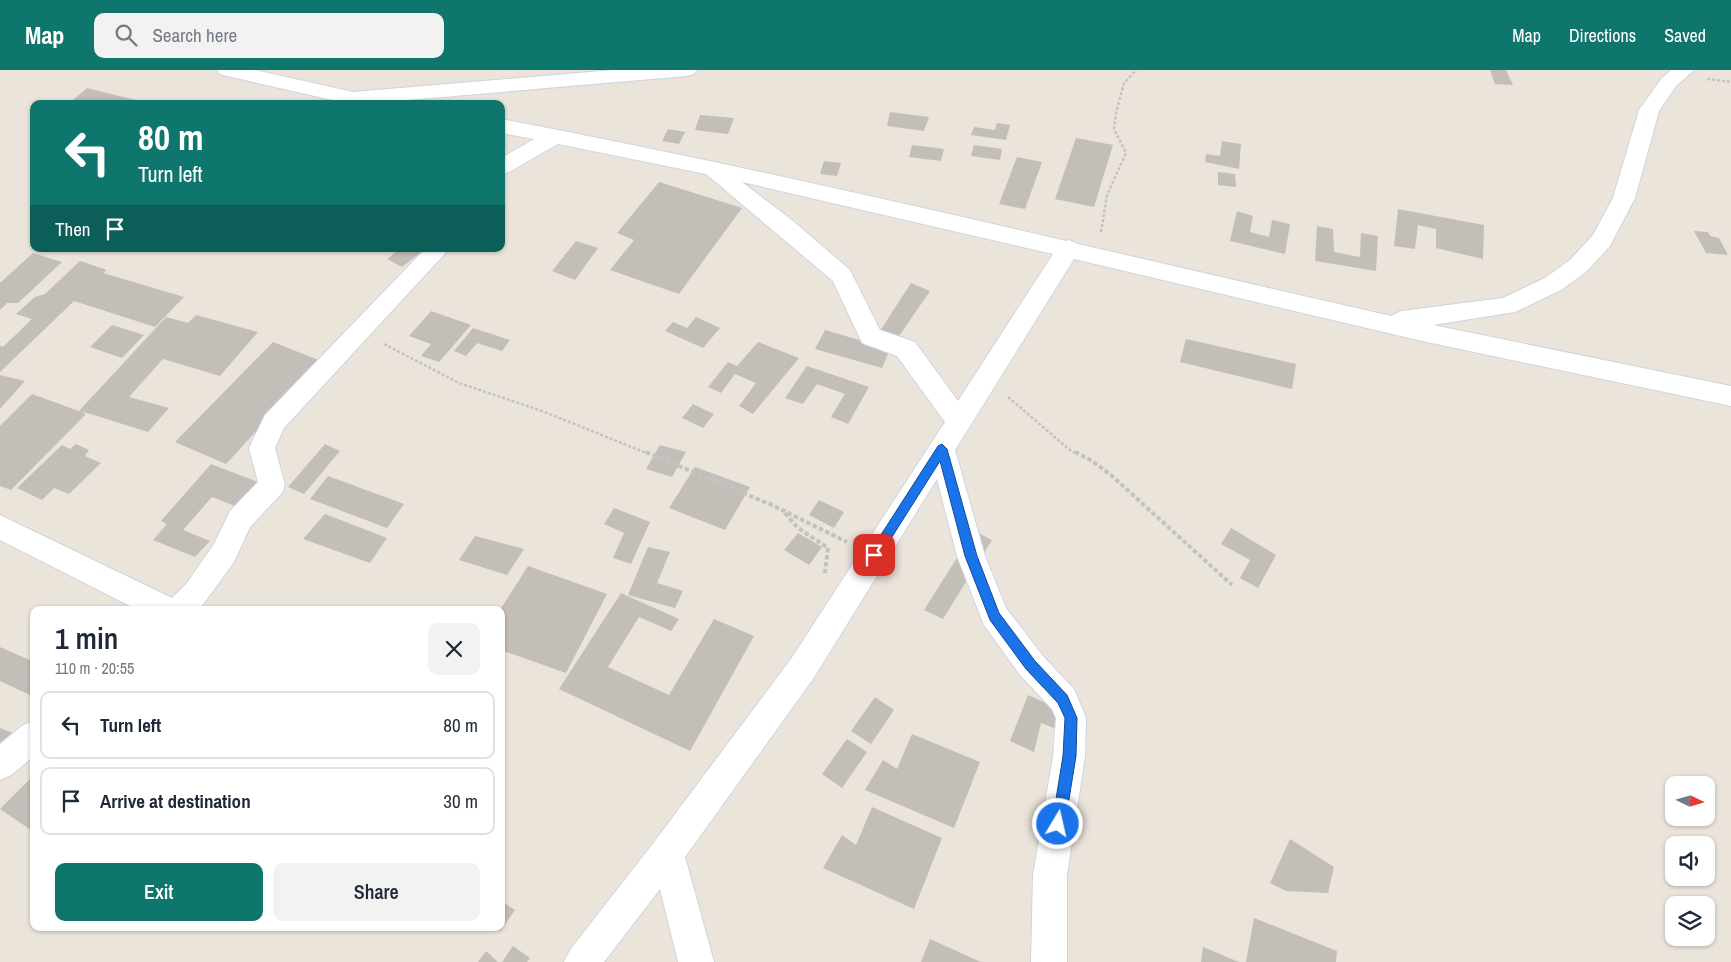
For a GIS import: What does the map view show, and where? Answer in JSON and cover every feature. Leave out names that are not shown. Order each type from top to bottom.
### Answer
[{"type":"street","points":[[227,70],[363,100]]},
{"type":"street","points":[[353,98],[687,70]]},
{"type":"street","points":[[1380,323],[1507,306],[1553,284],[1578,266],[1602,240],[1624,198],[1649,110],[1670,82],[1684,70]]},
{"type":"street","points":[[505,127],[711,168],[1069,248],[1380,323],[1660,379],[1731,396]]},
{"type":"street","points":[[505,165],[556,136]]},
{"type":"street","points":[[711,168],[785,227],[842,276],[871,336],[906,349],[959,422]]},
{"type":"street","points":[[582,962],[667,854],[802,669],[1069,248]]},
{"type":"street","points":[[184,606],[197,592],[224,553],[240,520],[272,485],[262,448],[274,422],[435,252]]},
{"type":"street","points":[[942,449],[971,556],[994,616],[1031,665],[1063,699],[1071,718],[1069,756],[1050,875],[1049,962]]},
{"type":"street","points":[[0,527],[158,606]]},
{"type":"street","points":[[0,764],[30,739]]},
{"type":"street","points":[[667,854],[696,962]]},
{"type":"path","points":[[1097,255],[1108,195],[1126,153],[1116,137],[1114,129],[1116,112],[1124,83],[1136,70]]},
{"type":"path","points":[[357,334],[380,342],[459,383],[551,414],[774,506],[874,555]]},
{"type":"path","points":[[985,380],[1020,406],[1070,450],[1092,461],[1111,475],[1232,585]]},
{"type":"path","points":[[774,506],[787,515],[798,528],[828,548],[824,582],[833,619]]},
{"type":"building","points":[[1490,70],[1506,70],[1513,85],[1495,84]]},
{"type":"building","points":[[87,88],[136,100],[73,100]]},
{"type":"building","points":[[890,112],[929,117],[924,131],[887,126]]},
{"type":"building","points":[[700,115],[734,118],[728,134],[695,130]]},
{"type":"building","points":[[997,123],[1010,125],[1006,140],[971,135],[974,127],[995,130]]},
{"type":"building","points":[[668,129],[685,132],[679,144],[662,141]]},
{"type":"building","points":[[1076,138],[1113,145],[1094,207],[1055,199]]},
{"type":"building","points":[[1222,141],[1241,144],[1239,169],[1205,162],[1206,154],[1220,156]]},
{"type":"building","points":[[912,145],[944,149],[941,161],[909,157]]},
{"type":"building","points":[[974,145],[1002,149],[1000,160],[971,156]]},
{"type":"building","points":[[1017,157],[1042,162],[1025,209],[999,204]]},
{"type":"building","points":[[824,161],[841,163],[837,176],[820,174]]},
{"type":"building","points":[[1218,172],[1235,174],[1236,187],[1218,185]]},
{"type":"building","points":[[659,182],[742,208],[679,294],[610,270],[634,240],[617,233]]},
{"type":"building","points":[[1398,209],[1484,225],[1483,259],[1436,248],[1436,229],[1418,225],[1415,249],[1394,246]]},
{"type":"building","points":[[1237,211],[1253,216],[1250,232],[1269,237],[1272,220],[1290,224],[1285,254],[1230,241]]},
{"type":"building","points":[[1317,226],[1333,229],[1334,252],[1360,257],[1361,233],[1378,236],[1376,271],[1315,261]]},
{"type":"building","points":[[1694,231],[1708,232],[1710,236],[1719,238],[1728,255],[1706,253]]},
{"type":"building","points":[[576,241],[598,248],[575,280],[552,271]]},
{"type":"building","points":[[396,252],[421,252],[402,267],[387,259]]},
{"type":"building","points":[[33,253],[62,262],[18,303],[7,303],[0,310],[0,283]]},
{"type":"building","points":[[80,261],[107,270],[103,273],[184,297],[155,327],[74,301],[0,372],[0,346],[3,347],[32,319],[16,314],[35,297],[45,294]]},
{"type":"building","points":[[911,283],[930,291],[895,342],[878,334]]},
{"type":"building","points":[[431,311],[471,325],[439,362],[421,356],[431,344],[409,336]]},
{"type":"building","points":[[196,315],[258,332],[220,376],[163,359],[129,397],[169,408],[148,432],[81,411],[86,414],[11,490],[0,486],[0,426],[32,394],[79,411],[166,317],[188,323]]},
{"type":"building","points":[[696,317],[720,328],[703,348],[665,331],[673,322],[687,328]]},
{"type":"building","points":[[112,325],[144,335],[122,358],[90,347]]},
{"type":"building","points":[[473,328],[510,340],[502,351],[477,343],[466,356],[454,351]]},
{"type":"building","points":[[825,330],[890,349],[882,368],[815,349]]},
{"type":"building","points":[[1186,339],[1296,364],[1292,389],[1180,362]]},
{"type":"building","points":[[273,342],[321,361],[226,464],[175,442]]},
{"type":"building","points":[[758,342],[799,358],[753,414],[739,406],[756,383],[735,374],[721,393],[708,387],[728,362],[737,366]]},
{"type":"building","points":[[807,366],[869,387],[848,424],[831,417],[845,394],[817,384],[803,404],[785,398]]},
{"type":"building","points":[[0,375],[25,381],[0,409]]},
{"type":"building","points":[[693,404],[714,414],[703,428],[682,418]]},
{"type":"building","points":[[76,444],[89,450],[85,456],[101,463],[69,494],[54,488],[42,500],[17,488],[62,445],[70,449]]},
{"type":"building","points":[[325,444],[340,451],[304,494],[288,487]]},
{"type":"building","points":[[660,445],[686,452],[672,477],[646,469]]},
{"type":"building","points":[[211,464],[266,485],[245,510],[212,497],[183,530],[210,541],[195,557],[153,540],[167,524],[161,521]]},
{"type":"building","points":[[695,467],[750,487],[725,530],[669,508]]},
{"type":"building","points":[[328,476],[404,504],[387,528],[310,499]]},
{"type":"building","points":[[819,500],[844,512],[834,528],[809,515]]},
{"type":"building","points":[[614,508],[650,522],[631,564],[613,558],[624,533],[604,524]]},
{"type":"building","points":[[325,514],[387,538],[370,563],[303,539]]},
{"type":"building","points":[[1231,528],[1276,555],[1258,588],[1240,578],[1250,560],[1221,544]]},
{"type":"building","points":[[974,531],[992,540],[943,619],[924,610]]},
{"type":"building","points":[[798,533],[822,547],[809,565],[784,550]]},
{"type":"building","points":[[475,536],[524,549],[507,575],[459,560]]},
{"type":"building","points":[[648,547],[670,552],[657,583],[683,591],[675,608],[628,595]]},
{"type":"building","points":[[528,566],[607,594],[566,673],[505,651],[505,606],[503,606]]},
{"type":"building","points":[[621,593],[679,619],[671,631],[639,617],[608,667],[669,695],[714,619],[754,636],[690,751],[559,689]]},
{"type":"building","points":[[0,647],[30,660],[30,695],[0,681]]},
{"type":"building","points":[[1028,695],[1062,710],[1057,729],[1041,723],[1034,752],[1010,741]]},
{"type":"building","points":[[875,697],[894,710],[871,744],[851,731]]},
{"type":"building","points":[[0,728],[13,733],[0,751]]},
{"type":"building","points":[[912,734],[980,762],[954,828],[865,790],[883,760],[897,769]]},
{"type":"building","points":[[847,739],[867,752],[842,788],[822,774]]},
{"type":"building","points":[[30,779],[30,829],[0,809]]},
{"type":"building","points":[[872,807],[942,838],[914,909],[823,868],[842,835],[856,845]]},
{"type":"building","points":[[1290,839],[1334,867],[1328,893],[1286,891],[1270,883]]},
{"type":"building","points":[[505,904],[515,910],[505,924]]},
{"type":"building","points":[[1254,918],[1337,951],[1336,962],[1246,962]]},
{"type":"building","points":[[930,939],[981,962],[921,962]]},
{"type":"building","points":[[513,946],[530,958],[527,962],[502,962]]},
{"type":"building","points":[[1203,947],[1239,962],[1201,962]]},
{"type":"building","points":[[486,951],[498,962],[478,962]]},
{"type":"route","points":[[874,555],[942,449],[971,556],[994,616],[1031,665],[1063,699],[1071,718],[1069,756],[1058,824]]}]
